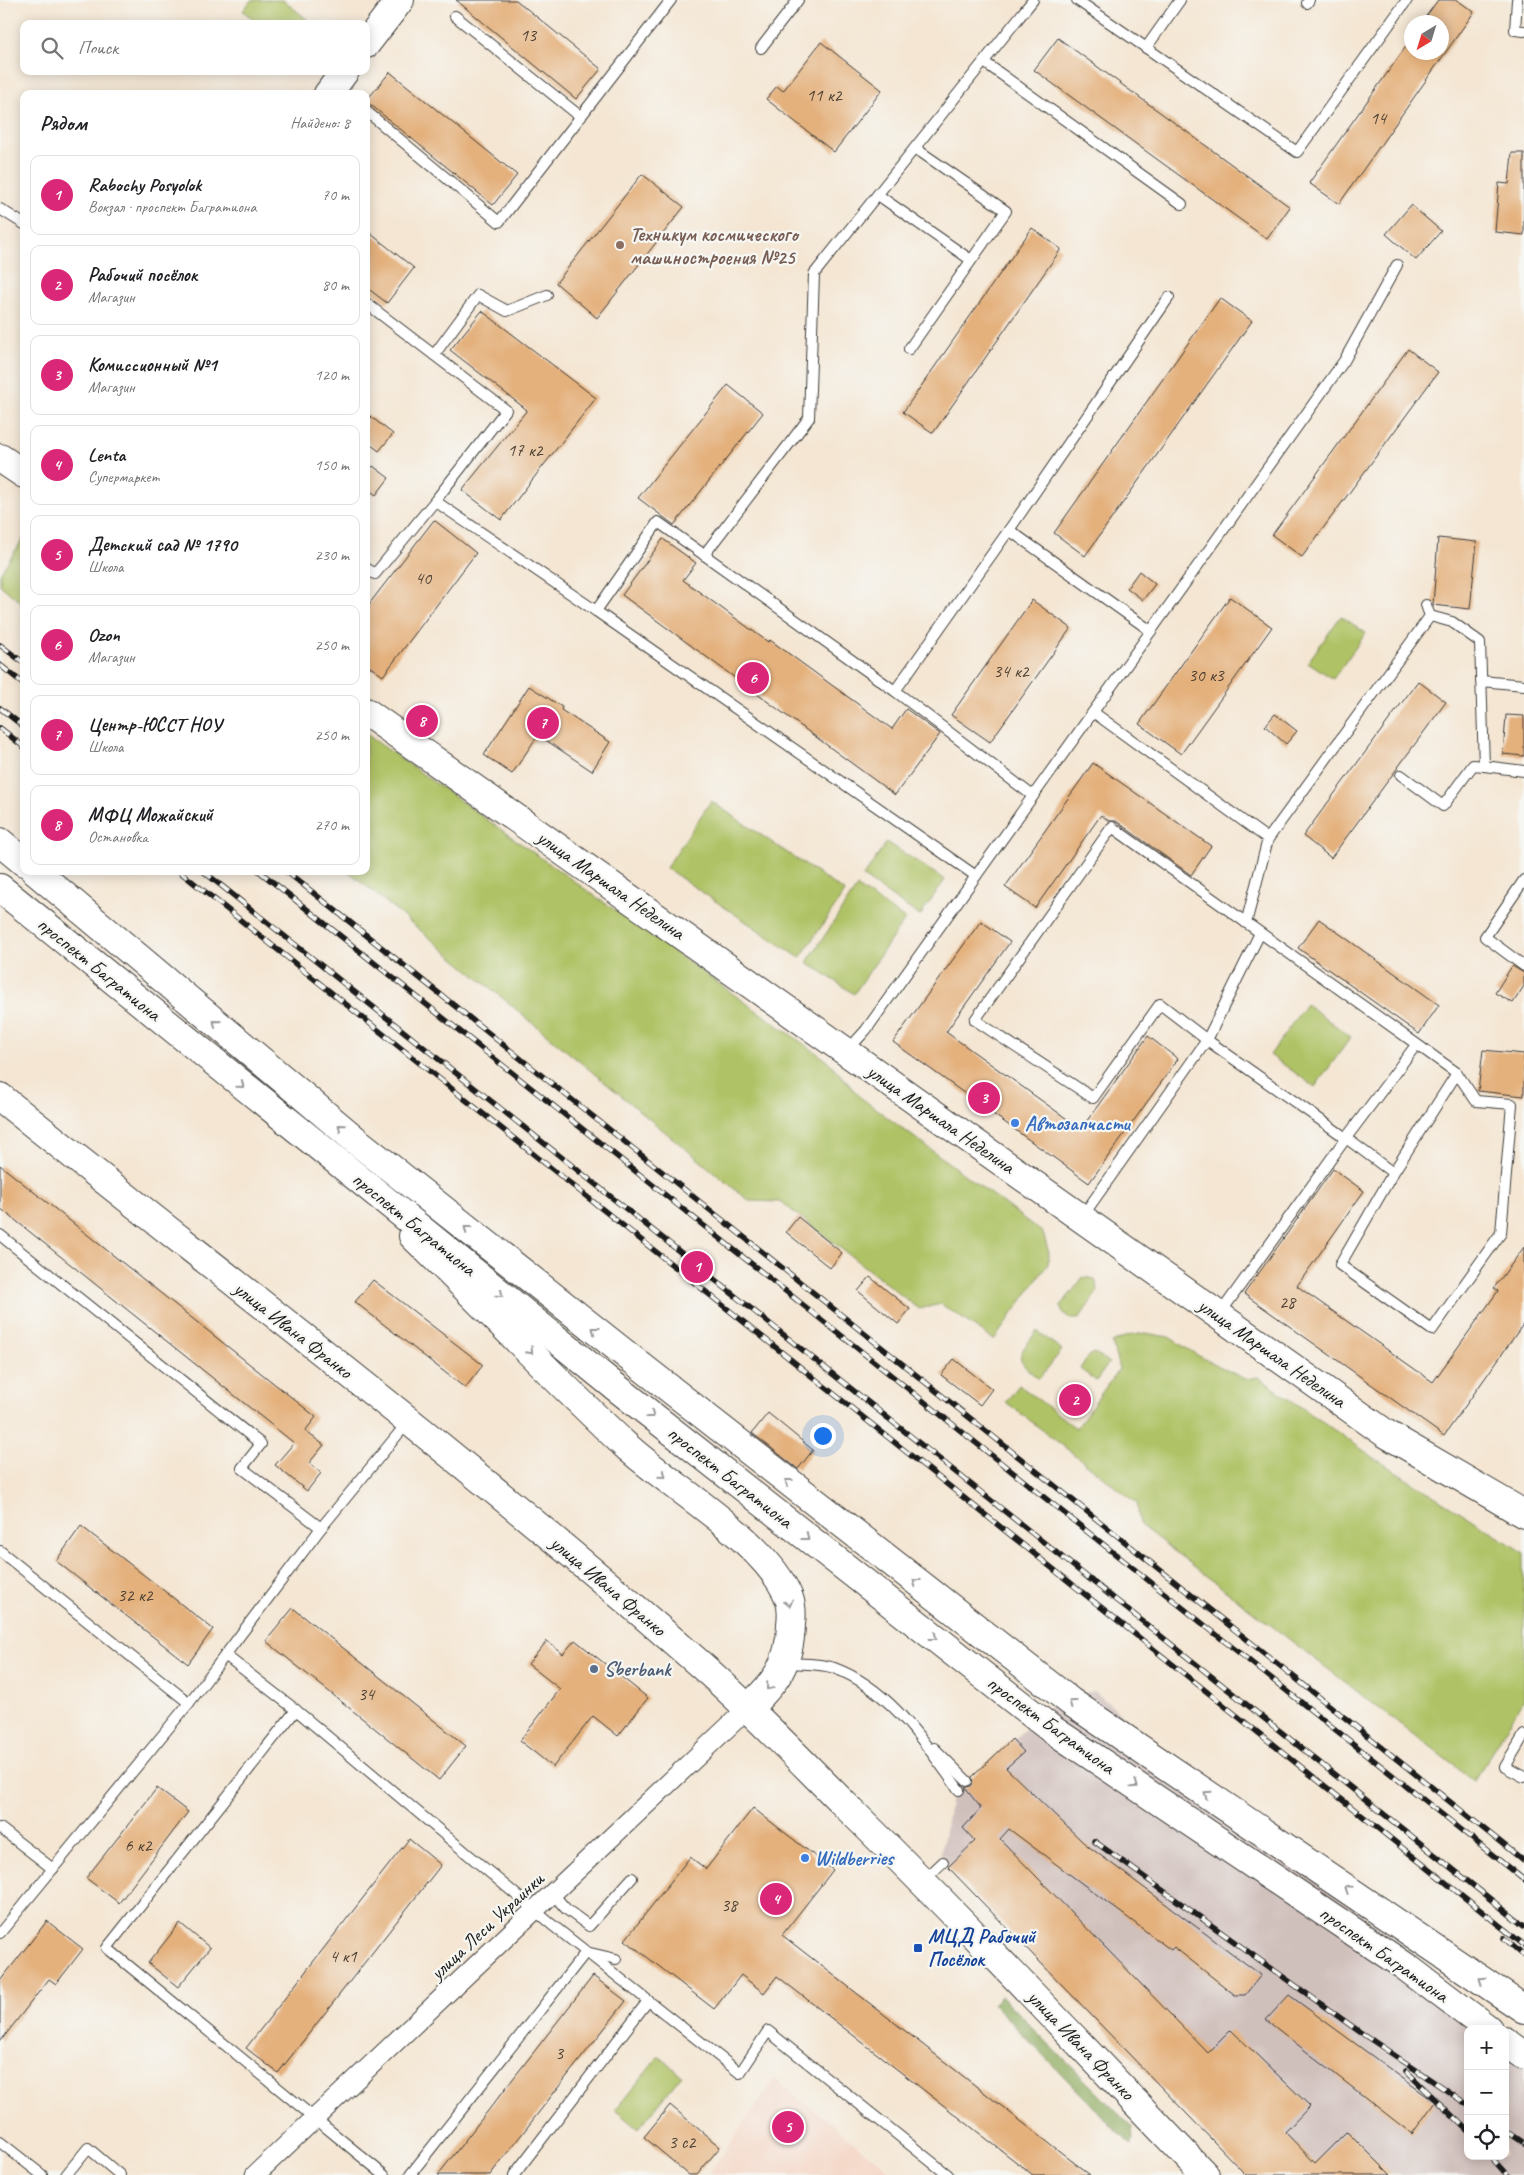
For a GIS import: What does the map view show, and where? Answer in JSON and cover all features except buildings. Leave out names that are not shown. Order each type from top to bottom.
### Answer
[{"type":"street","points":[[370,39],[400,0]]},
{"type":"street","points":[[0,458],[20,471]]},
{"type":"street","name":"улица Маршала Неделина","points":[[370,715],[1385,1433],[1524,1514]]},
{"type":"street","points":[[0,842],[20,859]]},
{"type":"street","name":"проспект Багратиона","points":[[40,875],[360,1143],[633,1360],[1071,1702],[1524,2008]]},
{"type":"street","name":"проспект Багратиона","points":[[0,888],[613,1385],[1050,1728],[1406,1967],[1483,2025]]},
{"type":"street","name":"улица Ивана Франко","points":[[0,1097],[408,1421],[580,1561],[748,1708],[923,1882],[1206,2175]]},
{"type":"street","points":[[339,1164],[625,1445],[741,1539],[765,1561],[782,1584],[790,1600],[791,1632],[785,1663],[777,1677],[748,1708]]},
{"type":"street","name":"улица Леси Украинки","points":[[255,2175],[316,2120],[748,1708]]},
{"type":"street","points":[[1509,2044],[1524,2055]]},
{"type":"lane","points":[[761,48],[798,0]]},
{"type":"lane","points":[[704,555],[809,418],[814,274],[1033,0]]},
{"type":"lane","points":[[1077,0],[1297,152],[1407,0]]},
{"type":"lane","points":[[1146,48],[1180,0]]},
{"type":"lane","points":[[1517,0],[1515,30],[1524,31]]},
{"type":"lane","points":[[370,114],[499,222],[581,118],[666,2]]},
{"type":"lane","points":[[455,16],[581,118]]},
{"type":"lane","points":[[984,62],[1182,204]]},
{"type":"lane","points":[[909,349],[1006,211],[915,148]]},
{"type":"lane","points":[[878,195],[971,260]]},
{"type":"lane","points":[[0,208],[20,221]]},
{"type":"lane","points":[[847,1052],[866,1030],[1344,361],[1397,265]]},
{"type":"lane","points":[[434,355],[478,295],[507,311],[547,295]]},
{"type":"lane","points":[[895,691],[1009,530],[1169,297]]},
{"type":"lane","points":[[370,307],[506,410],[375,574],[370,571]]},
{"type":"lane","points":[[435,501],[976,876]]},
{"type":"lane","points":[[596,611],[658,522],[895,691],[1033,796]]},
{"type":"lane","points":[[1009,530],[1151,631]]},
{"type":"lane","points":[[1426,605],[1430,616]]},
{"type":"lane","points":[[1430,616],[1452,622],[1480,642],[1484,766]]},
{"type":"lane","points":[[1246,923],[1268,839],[1430,616]]},
{"type":"lane","points":[[1481,681],[1524,685]]},
{"type":"lane","points":[[1093,712],[1268,839]]},
{"type":"lane","points":[[1401,775],[1443,806],[1473,765],[1524,771]]},
{"type":"lane","points":[[1393,1173],[1207,1040],[1160,1004],[1093,1098],[975,1020],[1112,827],[1457,1073],[1476,1101],[1512,1104],[1501,1233],[1432,1330],[1340,1265],[1393,1173],[1457,1073]]},
{"type":"lane","points":[[1524,880],[1485,937],[1524,966]]},
{"type":"lane","points":[[1082,1218],[1207,1040],[1260,933]]},
{"type":"lane","points":[[1219,1315],[1346,1138],[1416,1045]]},
{"type":"lane","points":[[0,1235],[261,1444],[242,1468],[320,1528]]},
{"type":"lane","points":[[0,1933],[189,1704],[320,1528],[408,1421]]},
{"type":"lane","points":[[0,1551],[189,1704]]},
{"type":"lane","points":[[225,1655],[296,1710],[535,1911],[740,2073],[768,2031],[948,2175]]},
{"type":"lane","points":[[785,1663],[833,1668],[866,1685],[968,1781]]},
{"type":"lane","points":[[296,1710],[107,1948],[384,2175]]},
{"type":"lane","points":[[911,1726],[959,1790]]},
{"type":"lane","points":[[1524,1735],[1505,1766],[1524,1778]]},
{"type":"lane","points":[[0,1828],[53,1869]]},
{"type":"lane","points":[[923,1882],[943,1862]]},
{"type":"lane","points":[[553,1894],[566,1909],[589,1926],[632,1878]]},
{"type":"lane","points":[[586,1952],[616,1959]]},
{"type":"lane","points":[[410,2175],[586,1952]]},
{"type":"lane","points":[[514,2175],[648,2001]]},
{"type":"lane","points":[[0,2142],[42,2175]]},
{"type":"lane","points":[[66,2175],[88,2148],[120,2175]]},
{"type":"shaded area","points":[[1073,1684],[1084,1693],[1094,1691],[1471,2004],[1468,2025],[1464,2025],[1464,2160],[1509,2160],[1509,2040],[1524,2054],[1524,2175],[1246,2175],[940,1858],[951,1798]]},
{"type":"shaded area","points":[[775,2079],[895,2175],[708,2175]]},
{"type":"green space","points":[[251,0],[283,0],[308,20],[254,20],[243,11]]},
{"type":"green space","points":[[20,544],[20,602],[0,585],[0,573]]},
{"type":"green space","points":[[1341,616],[1366,633],[1333,679],[1308,662]]},
{"type":"green space","points":[[370,737],[828,1061],[860,1097],[1043,1233],[1049,1253],[1048,1264],[994,1340],[941,1304],[919,1309],[781,1202],[749,1201],[353,875],[370,875]]},
{"type":"green space","points":[[711,801],[845,892],[800,958],[666,868]]},
{"type":"green space","points":[[887,842],[945,880],[920,916],[863,877]]},
{"type":"green space","points":[[857,887],[905,919],[854,994],[807,962]]},
{"type":"green space","points":[[1306,1004],[1351,1037],[1315,1087],[1270,1055]]},
{"type":"green space","points":[[1083,1277],[1095,1279],[1098,1291],[1079,1319],[1071,1319],[1062,1312],[1061,1306]]},
{"type":"green space","points":[[1037,1331],[1062,1350],[1039,1379],[1024,1366],[1020,1356]]},
{"type":"green space","points":[[1145,1333],[1169,1337],[1197,1355],[1245,1379],[1258,1377],[1373,1457],[1524,1553],[1524,1699],[1474,1781],[1140,1525],[1137,1503],[1006,1402],[1019,1385],[1076,1428],[1119,1369],[1112,1343],[1127,1336]]},
{"type":"green space","points":[[1094,1353],[1109,1363],[1096,1381],[1080,1369],[1088,1356]]},
{"type":"green space","points":[[1001,1996],[1132,2127],[1133,2139],[1131,2145],[993,2004]]},
{"type":"green space","points":[[659,2056],[682,2075],[638,2129],[615,2110]]},
{"type":"railway","points":[[0,645],[20,660]]},
{"type":"railway","points":[[0,665],[20,681]]},
{"type":"railway","points":[[0,708],[20,724]]},
{"type":"railway","points":[[0,728],[20,744]]},
{"type":"railway","points":[[184,875],[1524,1945]]},
{"type":"railway","points":[[208,875],[1524,1926]]},
{"type":"railway","points":[[264,875],[1524,1880]]},
{"type":"railway","points":[[291,875],[1524,1861]]},
{"type":"railway","points":[[1094,1841],[1360,2032],[1464,2102]]},
{"type":"railway","points":[[1504,1938],[1524,1956]]},
{"type":"railway","points":[[1406,2071],[1464,2127]]},
{"type":"railway","points":[[1509,2133],[1524,2143]]},
{"type":"railway","points":[[1494,2160],[1507,2175]]},
{"type":"place","name":"Техникум космического машиностроения №25","points":[[620,245]]},
{"type":"place","name":"Ozon","points":[[753,678]]},
{"type":"place","name":"МФЦ Можайский","points":[[422,721]]},
{"type":"place","name":"Центр-ЮССТ НОУ","points":[[543,723]]},
{"type":"place","name":"Комиссионный №1","points":[[984,1098]]},
{"type":"place","name":"Автозапчасти","points":[[1015,1123]]},
{"type":"place","name":"Rabochy Posyolok","points":[[697,1267]]},
{"type":"place","name":"Рабочий посёлок","points":[[1075,1400]]},
{"type":"place","name":"Sberbank","points":[[594,1669]]},
{"type":"place","name":"Wildberries","points":[[805,1858]]},
{"type":"place","name":"Lenta","points":[[776,1899]]},
{"type":"place","name":"МЦД Рабочий Посёлок","points":[[918,1948]]},
{"type":"place","name":"Детский сад № 1790","points":[[788,2127]]}]
